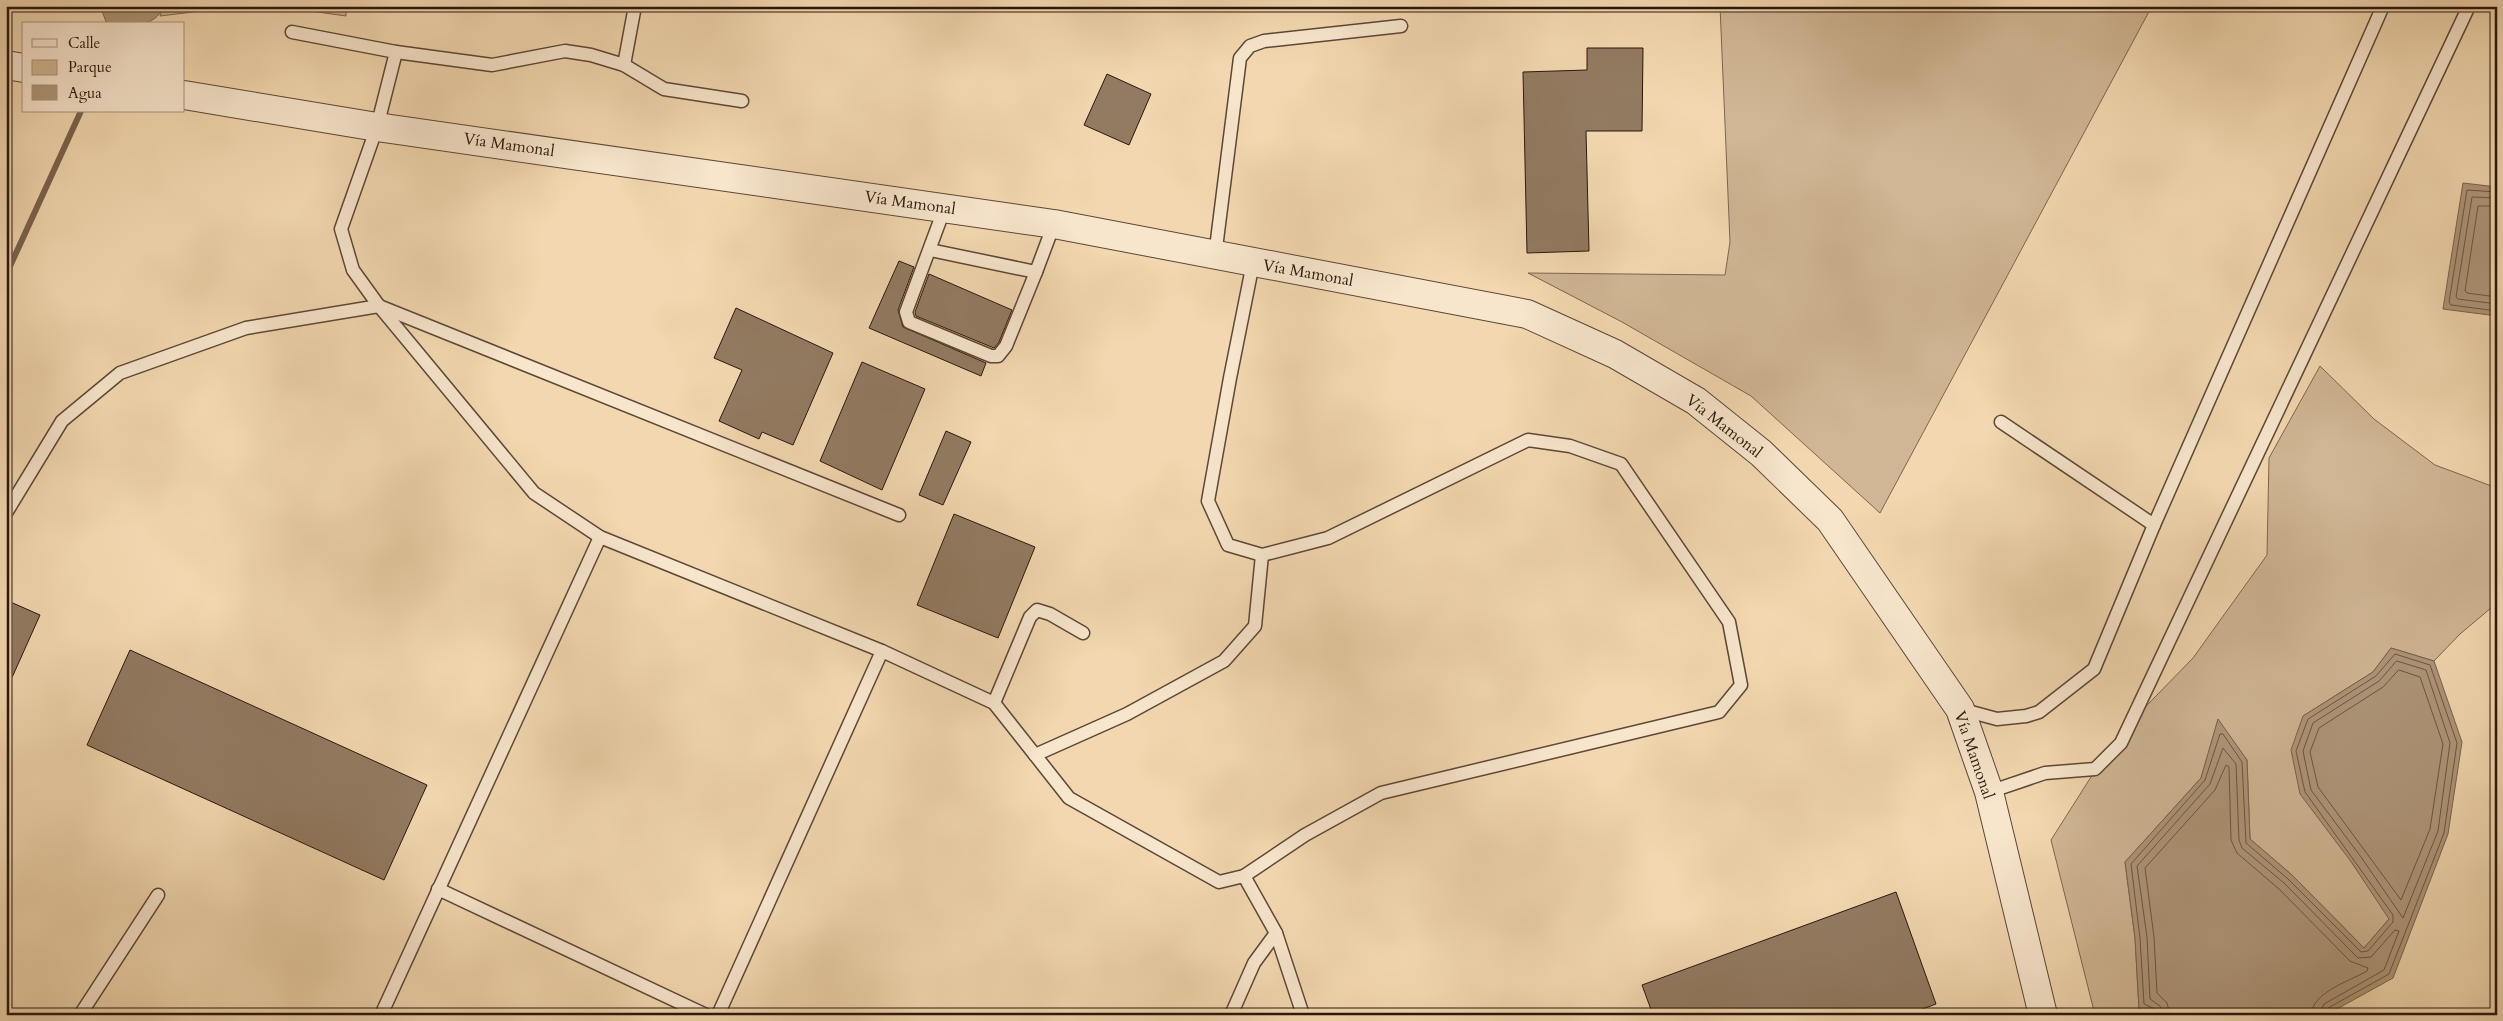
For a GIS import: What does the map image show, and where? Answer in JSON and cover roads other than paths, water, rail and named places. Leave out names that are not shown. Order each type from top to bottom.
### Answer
[{"type":"street","points":[[6,65],[22,68]]},
{"type":"street","name":"Vía Mamonal","points":[[185,94],[377,127],[1054,224],[1527,314],[1615,354],[1696,400],[1761,454],[1830,520],[1960,709],[1989,792],[2043,1015]]},
{"type":"lane","points":[[624,65],[635,6]]},
{"type":"lane","points":[[1960,709],[1997,719],[2026,716],[2039,712],[2094,669],[2154,525],[2383,6]]},
{"type":"lane","points":[[1989,792],[2045,773],[2095,769],[2121,743],[2469,6]]},
{"type":"lane","points":[[1215,256],[1240,58],[1250,46],[1264,41],[1401,26]]},
{"type":"lane","points":[[292,32],[396,52],[492,65],[565,51],[591,55],[624,65],[664,90],[742,101]]},
{"type":"lane","points":[[396,52],[377,127],[340,229],[353,270],[379,306],[534,493],[600,537],[882,652],[994,703],[1069,798],[1219,882],[1244,876],[1304,835],[1381,793],[1719,712],[1741,684],[1729,622],[1621,464],[1570,446],[1528,440],[1328,538],[1262,555],[1228,544],[1208,501],[1230,378],[1254,263]]},
{"type":"lane","points":[[945,208],[906,312],[907,319],[909,322],[991,356],[998,356],[1006,346],[1054,224]]},
{"type":"lane","points":[[930,250],[1036,272]]},
{"type":"lane","points":[[6,513],[62,421],[120,373],[246,328],[379,306],[900,515]]},
{"type":"lane","points":[[2000,422],[2154,525]]},
{"type":"lane","points":[[381,1015],[600,537]]},
{"type":"lane","points":[[1035,755],[1128,714],[1224,662],[1255,626],[1262,555]]},
{"type":"lane","points":[[994,703],[1030,617],[1037,610],[1050,614],[1083,633]]},
{"type":"lane","points":[[718,1015],[882,652]]},
{"type":"lane","points":[[1244,876],[1276,933],[1303,1015]]},
{"type":"lane","points":[[438,889],[706,1015]]},
{"type":"lane","points":[[80,1015],[158,895]]},
{"type":"lane","points":[[1231,1015],[1254,963],[1276,933]]},
{"type":"water","points":[[100,6],[164,6],[160,14],[147,22],[106,22]]},
{"type":"water","points":[[2463,183],[2497,187],[2497,316],[2443,309]]},
{"type":"water","points":[[2391,648],[2434,661],[2462,742],[2448,834],[2393,978],[2326,1015],[2160,1015],[2139,1009],[2135,938],[2125,862],[2201,778],[2218,719],[2247,760],[2250,839],[2292,875],[2364,948],[2389,919],[2352,863],[2300,794],[2291,750],[2303,716],[2373,672]]},
{"type":"waterway","points":[[6,275],[81,112]]}]
